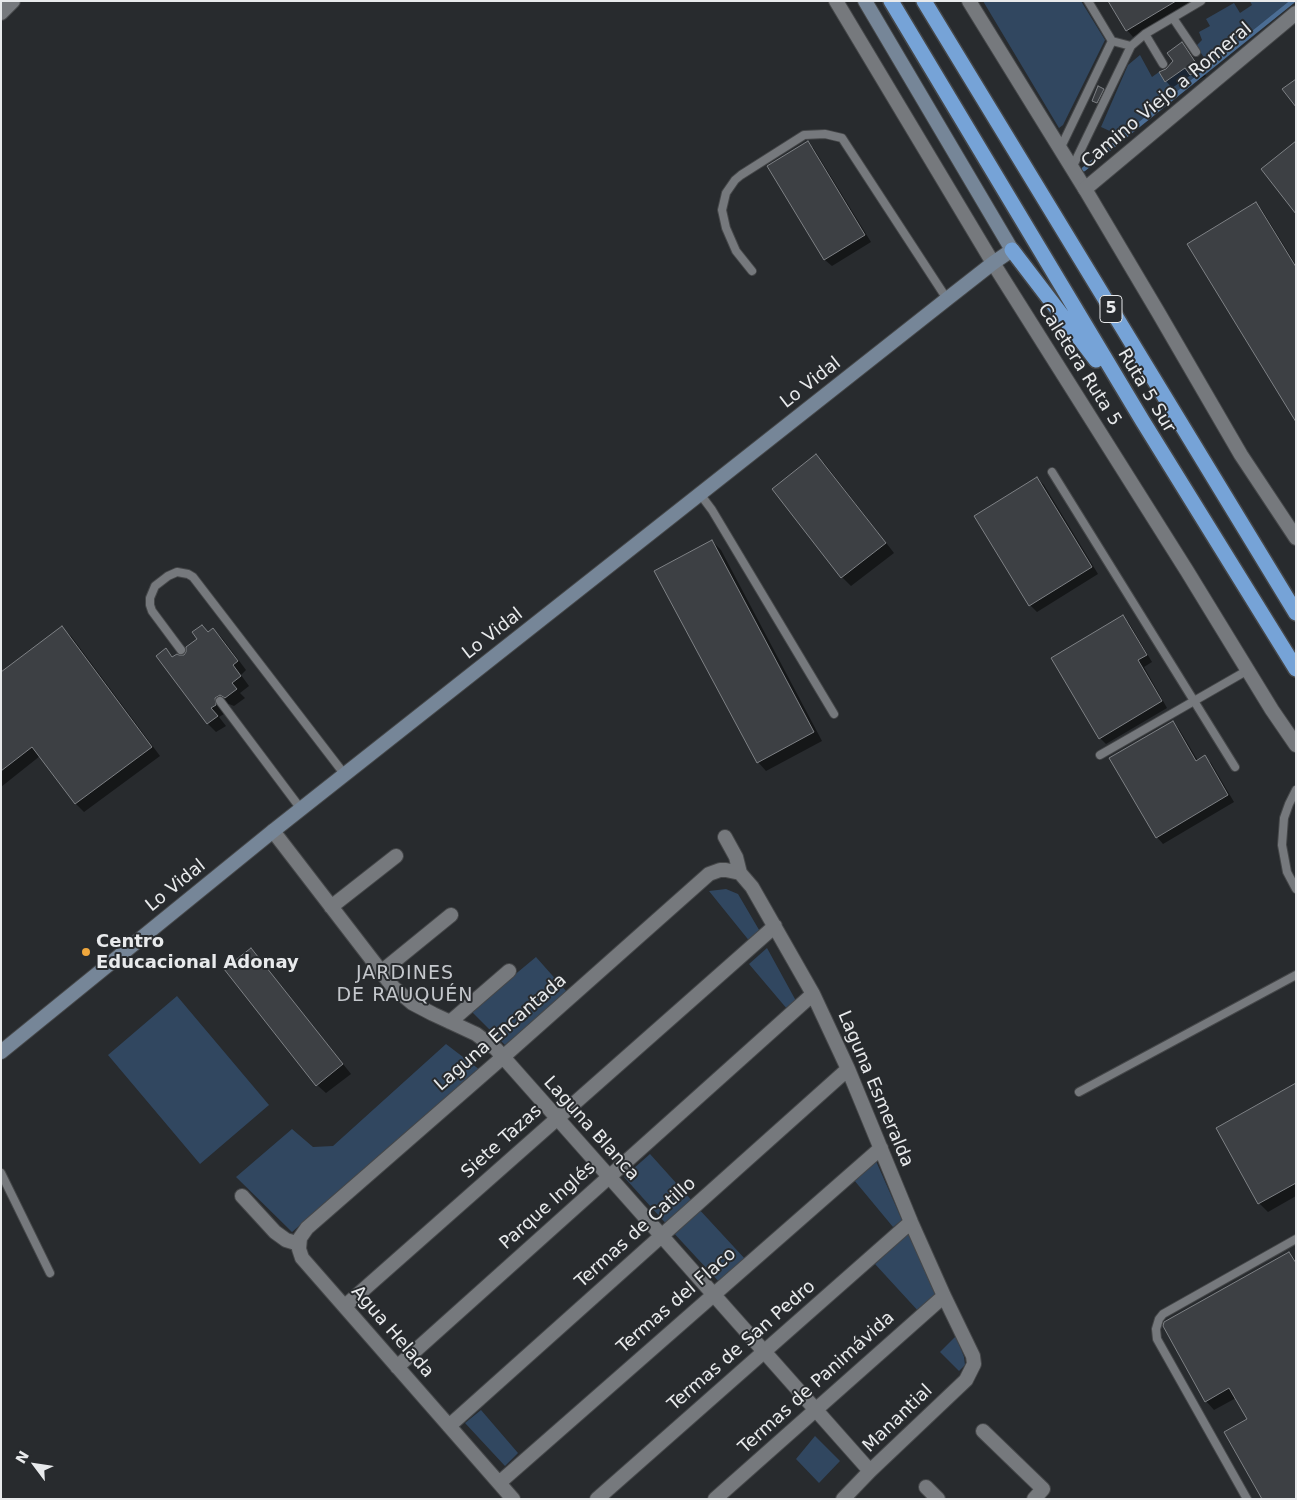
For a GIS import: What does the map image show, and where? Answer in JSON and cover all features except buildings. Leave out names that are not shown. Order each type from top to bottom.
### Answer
[{"type":"highway","name":"Ruta 5 Sur","points":[[891,1],[1142,420],[1296,669]]},
{"type":"highway","name":"Ruta 5 Sur","points":[[924,1],[1296,613]]},
{"type":"highway","points":[[1012,250],[1142,420]]},
{"type":"main road","points":[[865,1],[1012,250]]},
{"type":"main road","name":"Lo Vidal","points":[[1,1052],[273,831],[947,299],[1012,250]]},
{"type":"street","points":[[1,13],[13,1]]},
{"type":"street","name":"Caletera Ruta 5","points":[[836,1],[993,263],[1296,745]]},
{"type":"street","points":[[969,1],[1085,189],[1241,455],[1296,538]]},
{"type":"street","name":"Camino Viejo a Romeral","points":[[1085,189],[1296,13]]},
{"type":"street","name":"Laguna Blanca","points":[[273,831],[393,987],[412,1003],[476,1034],[488,1042],[503,1057],[870,1471]]},
{"type":"street","name":"Laguna Esmeralda","points":[[725,837],[736,857],[740,873],[752,887],[813,994],[848,1068],[911,1222],[944,1296],[971,1348],[974,1364]]},
{"type":"street","points":[[331,907],[396,856]]},
{"type":"street","name":"Laguna Encantada","points":[[299,1244],[300,1238],[307,1228],[709,874],[720,870],[740,873]]},
{"type":"street","points":[[381,972],[451,915]]},
{"type":"street","name":"Siete Tazas","points":[[344,1306],[775,926]]},
{"type":"street","points":[[450,1022],[509,971]]},
{"type":"street","name":"Parque Inglés","points":[[397,1367],[813,994]]},
{"type":"street","name":"Termas de Catillo","points":[[449,1426],[848,1068]]},
{"type":"street","name":"Termas del Flaco","points":[[499,1483],[881,1148]]},
{"type":"street","points":[[242,1196],[275,1232],[286,1240],[299,1244]]},
{"type":"street","name":"Termas de San Pedro","points":[[597,1499],[911,1222]]},
{"type":"street","name":"Agua Helada","points":[[299,1244],[302,1258],[513,1499]]},
{"type":"street","name":"Termas de Panimávida","points":[[716,1499],[944,1296]]},
{"type":"street","name":"Manantial","points":[[843,1499],[966,1380],[974,1364]]},
{"type":"street","points":[[983,1431],[1038,1494]]},
{"type":"street","points":[[926,1487],[938,1499]]},
{"type":"lane","points":[[1088,1],[1112,41],[1131,46]]},
{"type":"lane","points":[[1072,168],[1131,46],[1145,34],[1201,1]]},
{"type":"lane","points":[[1173,18],[1196,52]]},
{"type":"lane","points":[[1145,34],[1163,64]]},
{"type":"lane","points":[[1060,149],[1112,41]]},
{"type":"lane","points":[[752,271],[736,251],[723,219],[722,210],[726,193],[741,175],[804,135],[825,134],[842,138],[947,299]]},
{"type":"lane","points":[[1052,472],[1235,767]]},
{"type":"lane","points":[[700,494],[712,510],[834,714]]},
{"type":"lane","points":[[181,650],[152,611],[150,605],[150,598],[155,586],[177,572],[193,577],[345,775]]},
{"type":"lane","points":[[1100,756],[1248,670]]},
{"type":"lane","points":[[220,701],[301,809]]},
{"type":"lane","points":[[1296,790],[1288,804],[1284,818],[1282,845],[1287,872],[1296,890]]},
{"type":"lane","points":[[1078,1092],[1296,975]]},
{"type":"lane","points":[[1,1174],[50,1272]]},
{"type":"lane","points":[[1248,1499],[1157,1339],[1156,1330],[1159,1319],[1163,1314],[1296,1239]]},
{"type":"shaded area","points":[[983,1],[1081,1],[1105,40],[1063,125],[1059,128]]},
{"type":"shaded area","points":[[1250,1],[1293,1],[1123,137],[1101,127],[1128,65],[1140,55],[1152,77],[1159,72],[1165,82],[1185,68],[1190,75],[1208,63],[1196,46],[1202,40],[1199,32],[1210,26],[1206,19],[1234,3],[1240,13],[1252,5]]},
{"type":"shaded area","points":[[726,889],[738,894],[765,940],[755,948],[709,891]]},
{"type":"shaded area","points":[[767,948],[801,1010],[793,1016],[749,964]]},
{"type":"shaded area","points":[[536,957],[567,992],[505,1045],[471,1011]]},
{"type":"shaded area","points":[[177,996],[269,1105],[200,1164],[108,1055]]},
{"type":"shaded area","points":[[446,1044],[480,1070],[292,1232],[236,1177],[292,1129],[313,1147],[333,1146]]},
{"type":"shaded area","points":[[650,1154],[695,1204],[669,1227],[624,1177]]},
{"type":"shaded area","points":[[876,1161],[902,1220],[893,1227],[854,1180]]},
{"type":"shaded area","points":[[697,1207],[746,1260],[721,1284],[671,1230]]},
{"type":"shaded area","points":[[910,1232],[938,1297],[920,1313],[875,1264]]},
{"type":"shaded area","points":[[956,1336],[965,1365],[959,1371],[940,1352]]},
{"type":"shaded area","points":[[481,1410],[518,1453],[505,1466],[465,1423]]},
{"type":"shaded area","points":[[815,1436],[840,1461],[819,1483],[796,1459]]},
{"type":"waterway","points":[[1084,169],[1293,1]]},
{"type":"place","name":"Centro Educacional Adonay","points":[[86,952]]},
{"type":"district","name":"JARDINES DE RAUQUÉN","points":[[405,985]]}]
